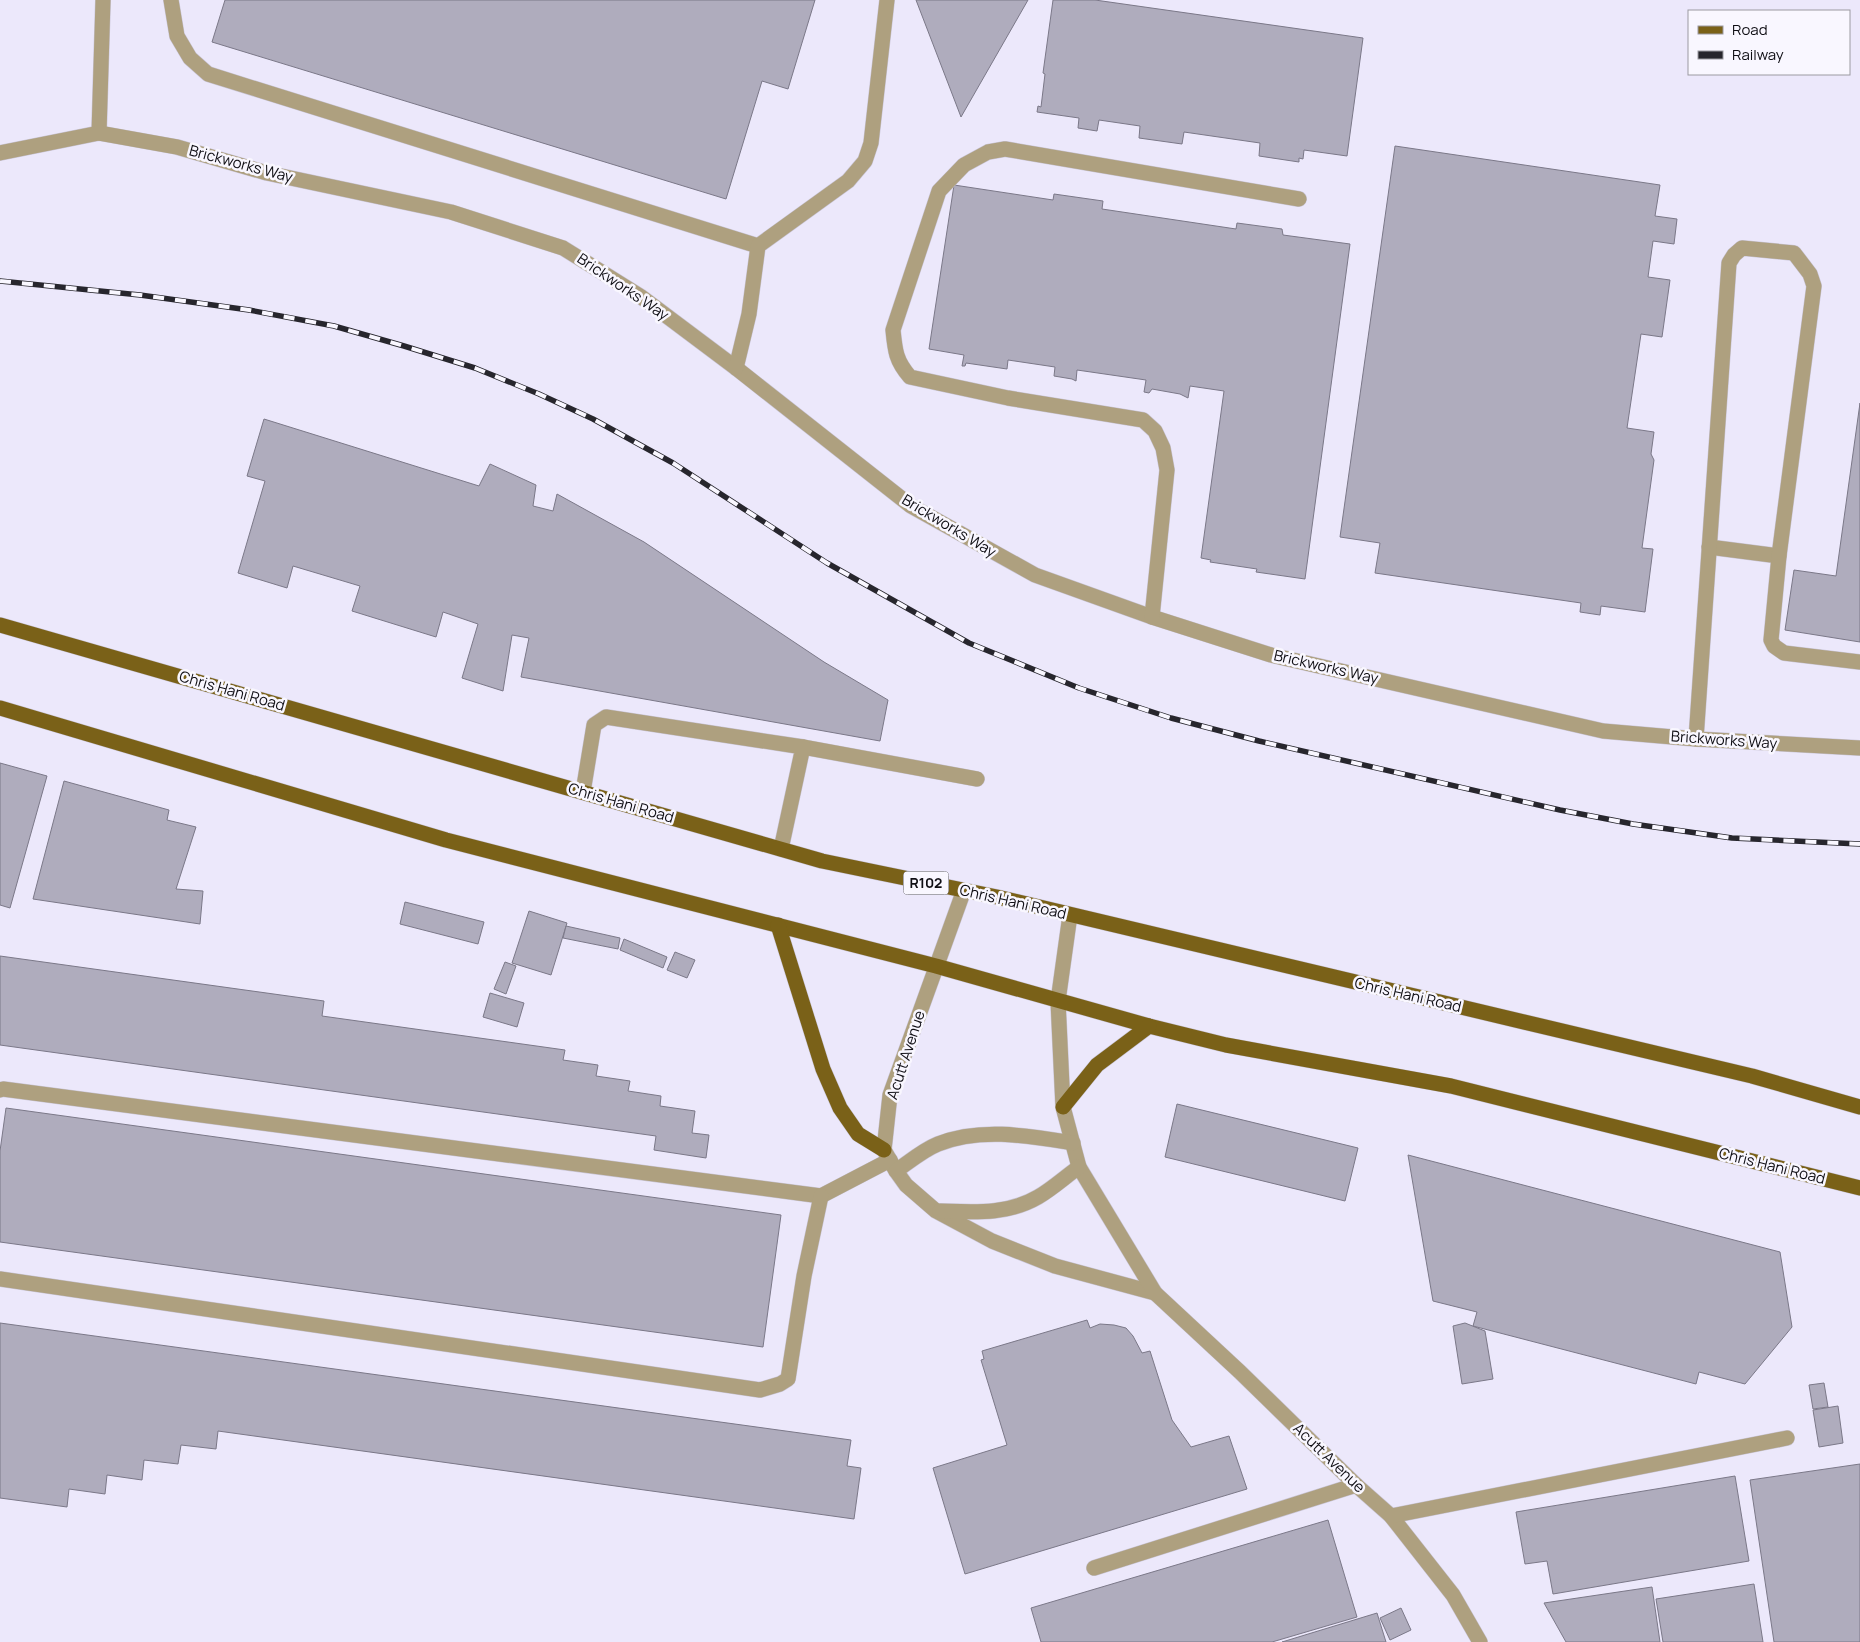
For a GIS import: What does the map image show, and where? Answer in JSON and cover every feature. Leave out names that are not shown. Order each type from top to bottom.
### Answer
[{"type":"main road","name":"Chris Hani Road","points":[[0,625],[822,861],[964,890],[1752,1076],[1860,1107]]},
{"type":"main road","name":"Chris Hani Road","points":[[0,708],[446,840],[936,966],[1149,1026],[1226,1045],[1451,1086],[1860,1188]]},
{"type":"main road","points":[[778,925],[824,1069],[840,1108],[858,1134],[890,1160]]},
{"type":"main road","points":[[1063,1107],[1098,1065],[1149,1026]]},
{"type":"street","points":[[99,133],[104,0]]},
{"type":"street","points":[[171,0],[177,36],[190,58],[208,74],[758,246]]},
{"type":"street","points":[[736,368],[749,314],[758,246],[848,181],[865,161],[871,143],[887,0]]},
{"type":"street","name":"Brickworks Way","points":[[0,153],[99,133],[177,147],[267,173],[451,212],[563,248],[640,296],[736,368],[911,506],[1034,575],[1152,617],[1271,655],[1593,728],[1696,739],[1860,748]]},
{"type":"street","points":[[1152,617],[1167,470],[1163,448],[1155,431],[1143,420],[1008,398],[910,378],[901,367],[895,353],[893,330],[939,192],[964,165],[988,152],[1005,148],[1299,198]]},
{"type":"street","points":[[1696,739],[1729,263],[1734,254],[1742,248],[1794,253],[1810,274],[1814,286],[1779,556],[1771,640],[1774,646],[1784,653],[1860,662]]},
{"type":"street","points":[[1710,547],[1779,556]]},
{"type":"street","points":[[583,792],[594,725],[606,717],[803,747],[977,779]]},
{"type":"street","points":[[781,849],[803,747]]},
{"type":"street","name":"Acutt Avenue","points":[[964,890],[890,1095],[890,1160],[906,1186],[936,1211],[992,1241],[1055,1266],[1155,1293]]},
{"type":"street","name":"Acutt Avenue","points":[[1070,915],[1058,1001],[1063,1107],[1078,1168],[1155,1293],[1240,1372],[1356,1486],[1391,1516],[1453,1595],[1480,1642]]},
{"type":"street","points":[[0,1090],[821,1196],[890,1160],[936,1144],[978,1135],[1024,1135],[1072,1143]]},
{"type":"street","points":[[936,1211],[984,1212],[1010,1209],[1038,1197],[1078,1168]]},
{"type":"street","points":[[0,1279],[760,1390],[780,1384],[788,1379],[804,1276],[821,1196]]},
{"type":"street","points":[[1391,1516],[1787,1438]]},
{"type":"street","points":[[1094,1568],[1356,1486]]},
{"type":"building","points":[[225,0],[815,0],[788,89],[762,81],[726,199],[212,42]]},
{"type":"building","points":[[916,0],[1028,0],[961,117]]},
{"type":"building","points":[[1053,0],[1095,0],[1363,38],[1347,156],[1304,150],[1303,159],[1299,158],[1299,162],[1259,156],[1260,143],[1184,132],[1182,144],[1139,138],[1140,126],[1099,120],[1097,131],[1078,128],[1079,118],[1037,112],[1038,106],[1041,107],[1045,74],[1043,73]]},
{"type":"building","points":[[1395,146],[1660,185],[1655,216],[1677,219],[1674,244],[1653,241],[1648,277],[1670,280],[1662,337],[1641,334],[1627,428],[1654,432],[1651,454],[1654,460],[1642,548],[1653,549],[1645,612],[1601,606],[1600,615],[1580,612],[1581,603],[1375,573],[1380,543],[1340,537]]},
{"type":"building","points":[[954,185],[1053,200],[1054,194],[1103,201],[1102,209],[1236,229],[1237,223],[1282,229],[1283,235],[1350,244],[1305,579],[1256,572],[1257,569],[1210,562],[1211,560],[1201,558],[1224,391],[1190,386],[1188,398],[1180,394],[1152,389],[1149,393],[1144,392],[1146,380],[1077,370],[1076,381],[1054,376],[1055,367],[1008,360],[1007,369],[966,363],[965,366],[962,366],[964,355],[929,349]]},
{"type":"building","points":[[1860,403],[1860,642],[1785,630],[1794,570],[1836,576]]},
{"type":"building","points":[[264,419],[479,486],[490,464],[536,485],[533,506],[553,511],[557,494],[644,542],[824,662],[888,700],[880,741],[521,677],[529,638],[512,635],[503,691],[462,678],[478,624],[443,612],[436,637],[352,611],[360,586],[293,566],[287,588],[238,573],[265,481],[247,476]]},
{"type":"building","points":[[0,763],[47,776],[10,908],[0,905]]},
{"type":"building","points":[[64,781],[169,810],[167,820],[196,827],[176,889],[203,891],[200,924],[33,899]]},
{"type":"building","points":[[405,902],[484,922],[478,944],[400,924]]},
{"type":"building","points":[[529,911],[567,923],[551,975],[512,963]]},
{"type":"building","points":[[566,926],[620,938],[618,949],[563,938]]},
{"type":"building","points":[[624,939],[667,957],[663,968],[620,950]]},
{"type":"building","points":[[675,952],[695,960],[687,978],[667,970]]},
{"type":"building","points":[[0,956],[324,1001],[322,1016],[565,1050],[563,1060],[598,1065],[596,1076],[630,1081],[628,1091],[661,1096],[660,1106],[695,1111],[692,1133],[709,1135],[706,1158],[654,1150],[656,1136],[0,1045]]},
{"type":"building","points":[[505,962],[516,966],[506,994],[494,989]]},
{"type":"building","points":[[490,993],[524,1003],[517,1027],[483,1017]]},
{"type":"building","points":[[1177,1104],[1358,1148],[1345,1201],[1165,1157]]},
{"type":"building","points":[[6,1108],[781,1215],[763,1347],[0,1242],[0,1151]]},
{"type":"building","points":[[1408,1155],[1780,1252],[1792,1327],[1745,1384],[1699,1372],[1696,1384],[1473,1326],[1477,1312],[1433,1301]]},
{"type":"building","points":[[1087,1320],[1090,1328],[1100,1324],[1126,1328],[1133,1336],[1142,1353],[1150,1351],[1172,1420],[1191,1447],[1229,1436],[1247,1489],[965,1574],[933,1468],[1007,1445],[981,1360],[984,1359],[982,1351]]},
{"type":"building","points":[[0,1323],[851,1440],[847,1466],[861,1468],[854,1519],[218,1431],[216,1449],[181,1445],[178,1464],[144,1460],[142,1480],[107,1475],[105,1494],[69,1489],[67,1507],[0,1498]]},
{"type":"building","points":[[1465,1323],[1485,1331],[1493,1379],[1462,1384],[1453,1326]]},
{"type":"building","points":[[1824,1383],[1828,1407],[1813,1409],[1809,1385]]},
{"type":"building","points":[[1838,1406],[1843,1443],[1819,1447],[1813,1410]]},
{"type":"building","points":[[1860,1464],[1860,1642],[1774,1642],[1750,1480]]},
{"type":"building","points":[[1735,1476],[1749,1561],[1553,1594],[1547,1561],[1525,1564],[1516,1512]]},
{"type":"building","points":[[1328,1520],[1357,1617],[1272,1642],[1041,1642],[1031,1608]]},
{"type":"building","points":[[1754,1584],[1763,1642],[1663,1642],[1656,1599]]},
{"type":"building","points":[[1652,1587],[1660,1642],[1566,1642],[1544,1603]]},
{"type":"building","points":[[1401,1608],[1411,1630],[1390,1640],[1380,1618]]},
{"type":"building","points":[[1377,1613],[1386,1642],[1282,1642]]},
{"type":"railway","points":[[0,281],[140,295],[249,310],[334,326],[475,368],[539,394],[593,419],[673,463],[827,563],[969,643],[1079,688],[1171,718],[1259,741],[1560,810],[1633,824],[1732,838],[1860,844]]}]
